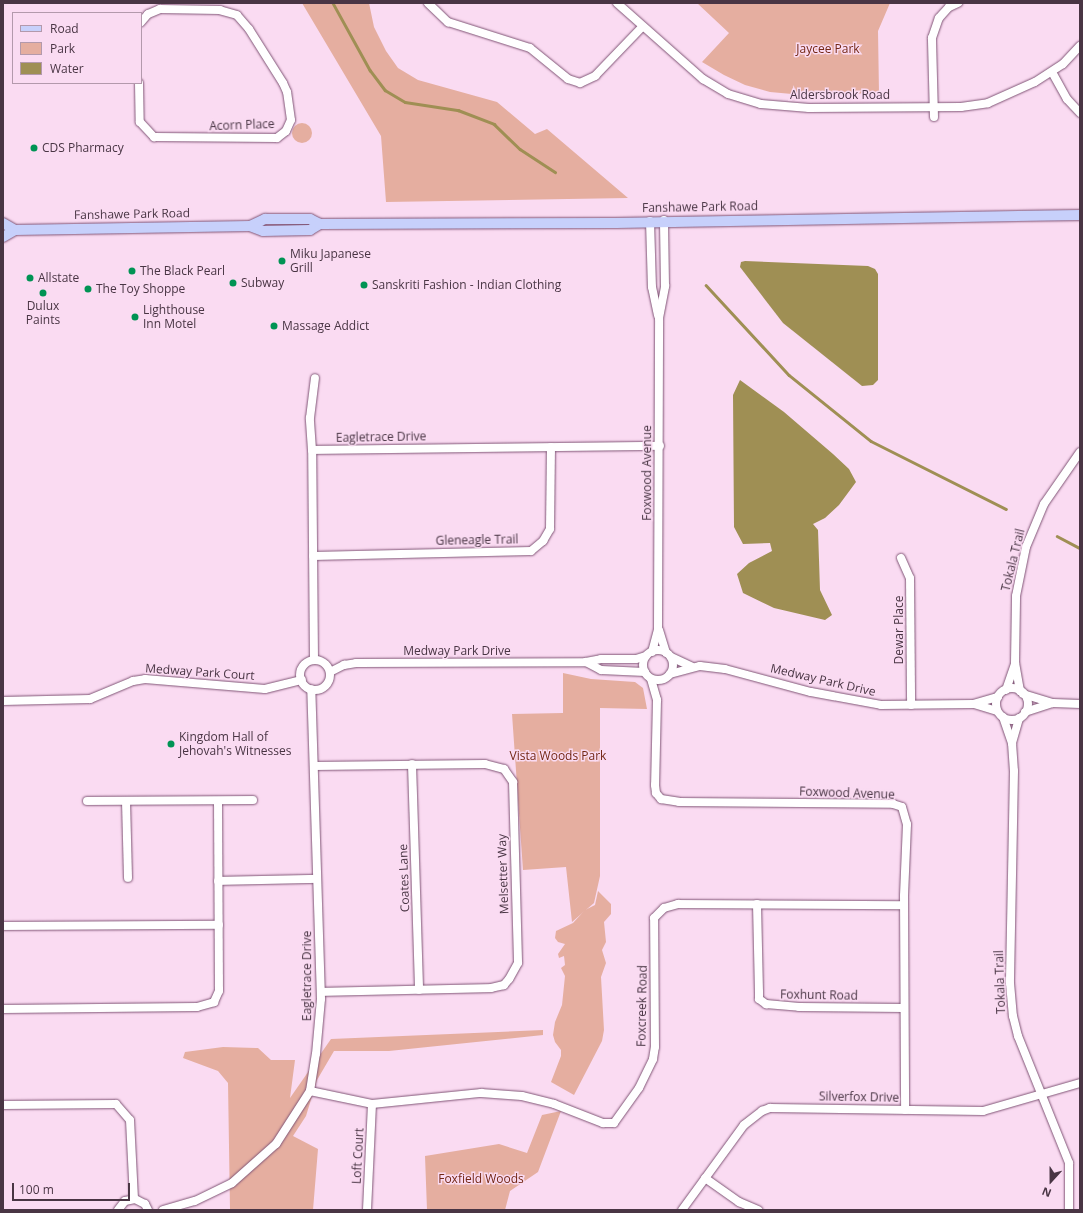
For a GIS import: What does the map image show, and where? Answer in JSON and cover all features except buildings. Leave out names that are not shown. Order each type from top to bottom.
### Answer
[{"type":"main road","name":"Fanshawe Park Road","points":[[3,237],[16,230],[250,226],[263,231],[310,230],[320,224],[616,223],[664,220],[1080,215]]},
{"type":"main road","name":"Fanshawe Park Road","points":[[3,223],[16,230]]},
{"type":"street","points":[[428,3],[440,16],[453,24],[530,48],[568,79],[580,83],[595,76],[642,27]]},
{"type":"street","name":"Aldersbrook Road","points":[[617,3],[642,27],[703,79],[728,94],[760,104],[808,108],[961,107],[988,103],[1013,93],[1052,72],[1063,64],[1080,46]]},
{"type":"street","points":[[934,117],[932,38],[939,18],[949,7],[958,3]]},
{"type":"street","name":"Acorn Place","points":[[139,84],[140,122],[154,137],[277,138],[289,126],[291,114],[287,92],[241,19],[220,10],[171,6],[152,12],[142,21]]},
{"type":"street","points":[[1052,72],[1067,98],[1080,113]]},
{"type":"street","name":"Foxwood Avenue","points":[[649,654],[658,629],[660,446],[659,318],[665,286],[664,220]]},
{"type":"street","name":"Foxwood Avenue","points":[[650,221],[652,287],[659,318]]},
{"type":"street","points":[[314,660],[312,450],[310,418],[315,378]]},
{"type":"street","name":"Eagletrace Drive","points":[[312,450],[660,446]]},
{"type":"street","name":"Gleneagle Trail","points":[[313,556],[531,550],[544,541],[550,529],[551,447]]},
{"type":"street","name":"Tokala Trail","points":[[1021,692],[1015,663],[1016,596],[1026,547],[1047,499],[1080,452]]},
{"type":"street","name":"Dewar Place","points":[[901,558],[910,578],[911,705]]},
{"type":"street","name":"Foxwood Avenue","points":[[658,629],[668,655]]},
{"type":"street","points":[[649,654],[668,655],[673,666],[668,677],[651,679],[645,672],[643,664],[649,654]]},
{"type":"street","name":"Medway Park Drive","points":[[330,672],[344,665],[356,664],[586,662],[601,658],[636,659],[649,654]]},
{"type":"street","name":"Medway Park Drive","points":[[668,655],[692,667]]},
{"type":"street","points":[[314,660],[324,663],[330,672],[327,684],[317,689],[311,689],[302,680],[301,671],[304,666],[314,660]]},
{"type":"street","name":"Medway Park Drive","points":[[586,662],[601,670],[645,672]]},
{"type":"street","name":"Tokala Trail","points":[[1006,690],[1015,663]]},
{"type":"street","name":"Medway Park Drive","points":[[668,677],[692,667],[725,668],[864,704],[973,704],[998,697]]},
{"type":"street","name":"Foxwood Avenue","points":[[657,700],[668,677]]},
{"type":"street","name":"Medway Park Court","points":[[3,701],[90,699],[133,681],[145,679],[265,689],[302,680]]},
{"type":"street","name":"Foxwood Avenue","points":[[651,679],[657,700],[655,785],[656,793],[661,799],[679,802],[893,804],[902,807],[907,824],[904,905],[905,1110]]},
{"type":"street","name":"Eagletrace Drive","points":[[163,1210],[195,1201],[232,1183],[276,1144],[310,1091],[316,1054],[321,992],[311,689]]},
{"type":"street","points":[[1053,703],[1025,712],[1018,718],[1000,714],[998,697],[1006,690],[1021,692],[1053,703],[1080,704]]},
{"type":"street","points":[[1021,692],[1027,703],[1025,712]]},
{"type":"street","name":"Medway Park Drive","points":[[973,704],[1000,714]]},
{"type":"street","name":"Tokala Trail","points":[[1000,714],[1012,743]]},
{"type":"street","name":"Tokala Trail","points":[[1018,718],[1012,743],[1014,771],[1010,983],[1013,1016],[1018,1036],[1069,1163],[1069,1210]]},
{"type":"street","name":"Coates Lane","points":[[412,764],[419,990]]},
{"type":"street","name":"Melsetter Way","points":[[314,766],[485,764],[504,769],[513,782],[518,956],[514,973],[504,985],[491,988],[321,992]]},
{"type":"street","points":[[87,801],[253,800]]},
{"type":"street","points":[[126,801],[128,878]]},
{"type":"street","points":[[3,1009],[196,1007],[210,1005],[217,998],[219,991],[218,801]]},
{"type":"street","points":[[218,880],[317,879]]},
{"type":"street","name":"Foxcreek Road","points":[[310,1091],[372,1104],[438,1096],[494,1094],[548,1103],[603,1123],[614,1123],[623,1114],[647,1073],[655,1047],[654,918],[664,908],[678,904],[904,905]]},
{"type":"street","name":"Foxhunt Road","points":[[757,904],[758,992],[759,998],[766,1004],[798,1007],[904,1008]]},
{"type":"street","points":[[3,926],[219,924]]},
{"type":"street","name":"Silverfox Drive","points":[[682,1210],[744,1125],[762,1111],[770,1108],[983,1111],[1080,1083]]},
{"type":"street","points":[[3,1105],[116,1104],[130,1120],[134,1199]]},
{"type":"street","name":"Loft Court","points":[[366,1210],[372,1104]]},
{"type":"street","points":[[705,1178],[739,1202],[758,1210]]},
{"type":"street","points":[[118,1210],[125,1201],[134,1199],[140,1201],[148,1210]]},
{"type":"green space","points":[[302,3],[369,3],[374,27],[386,51],[398,68],[418,80],[497,102],[535,134],[547,129],[628,198],[386,202],[381,136]]},
{"type":"green space","name":"Jaycee Park","points":[[697,3],[890,3],[878,31],[879,93],[803,95],[770,92],[745,85],[724,75],[702,62],[729,33]]},
{"type":"green space","points":[[302,123],[309,126],[312,133],[309,140],[302,143],[295,140],[292,133],[295,126]]},
{"type":"green space","name":"Vista Woods Park","points":[[563,673],[591,679],[635,682],[643,688],[647,709],[600,708],[600,876],[594,903],[572,922],[566,867],[523,870],[512,714],[563,713]]},
{"type":"green space","points":[[598,891],[611,904],[611,914],[604,922],[606,942],[602,950],[606,963],[601,977],[604,1030],[602,1041],[574,1095],[551,1082],[561,1056],[561,1050],[555,1042],[553,1035],[555,1022],[562,1005],[565,976],[561,968],[565,965],[564,956],[559,958],[558,954],[565,944],[558,942],[555,938],[556,931],[573,923],[585,910],[595,905]]},
{"type":"green space","points":[[543,1030],[543,1035],[389,1051],[334,1051],[317,1080],[306,1116],[293,1136],[318,1149],[313,1210],[230,1210],[228,1083],[218,1071],[183,1058],[185,1052],[223,1047],[258,1048],[271,1060],[295,1060],[290,1098],[331,1039]]},
{"type":"green space","name":"Foxfield Woods","points":[[561,1111],[538,1172],[510,1191],[505,1210],[427,1210],[425,1156],[499,1144],[527,1153],[542,1115]]},
{"type":"water","points":[[741,262],[868,266],[875,269],[878,274],[878,380],[873,385],[862,386],[783,323],[740,267]]},
{"type":"water","points":[[740,380],[784,412],[833,454],[849,469],[856,482],[839,505],[825,518],[813,524],[818,530],[820,590],[832,615],[825,620],[774,608],[743,593],[737,574],[749,563],[772,551],[770,543],[743,544],[734,527],[733,395]]},
{"type":"waterway","points":[[333,3],[370,70],[385,90],[405,102],[458,110],[494,124],[520,149],[555,172]]},
{"type":"waterway","points":[[706,285],[789,375],[871,441],[1006,509]]},
{"type":"waterway","points":[[1057,536],[1080,548]]},
{"type":"place","name":"CDS Pharmacy","points":[[34,148]]},
{"type":"place","name":"Miku Japanese Grill","points":[[282,261]]},
{"type":"place","name":"The Black Pearl","points":[[132,271]]},
{"type":"place","name":"Allstate","points":[[30,278]]},
{"type":"place","name":"Subway","points":[[233,283]]},
{"type":"place","name":"Sanskriti Fashion - Indian Clothing","points":[[364,285]]},
{"type":"place","name":"The Toy Shoppe","points":[[88,289]]},
{"type":"place","name":"Dulux Paints","points":[[43,293]]},
{"type":"place","name":"Lighthouse Inn Motel","points":[[135,317]]},
{"type":"place","name":"Massage Addict","points":[[274,326]]},
{"type":"place","name":"Kingdom Hall of Jehovah's Witnesses","points":[[171,744]]}]
